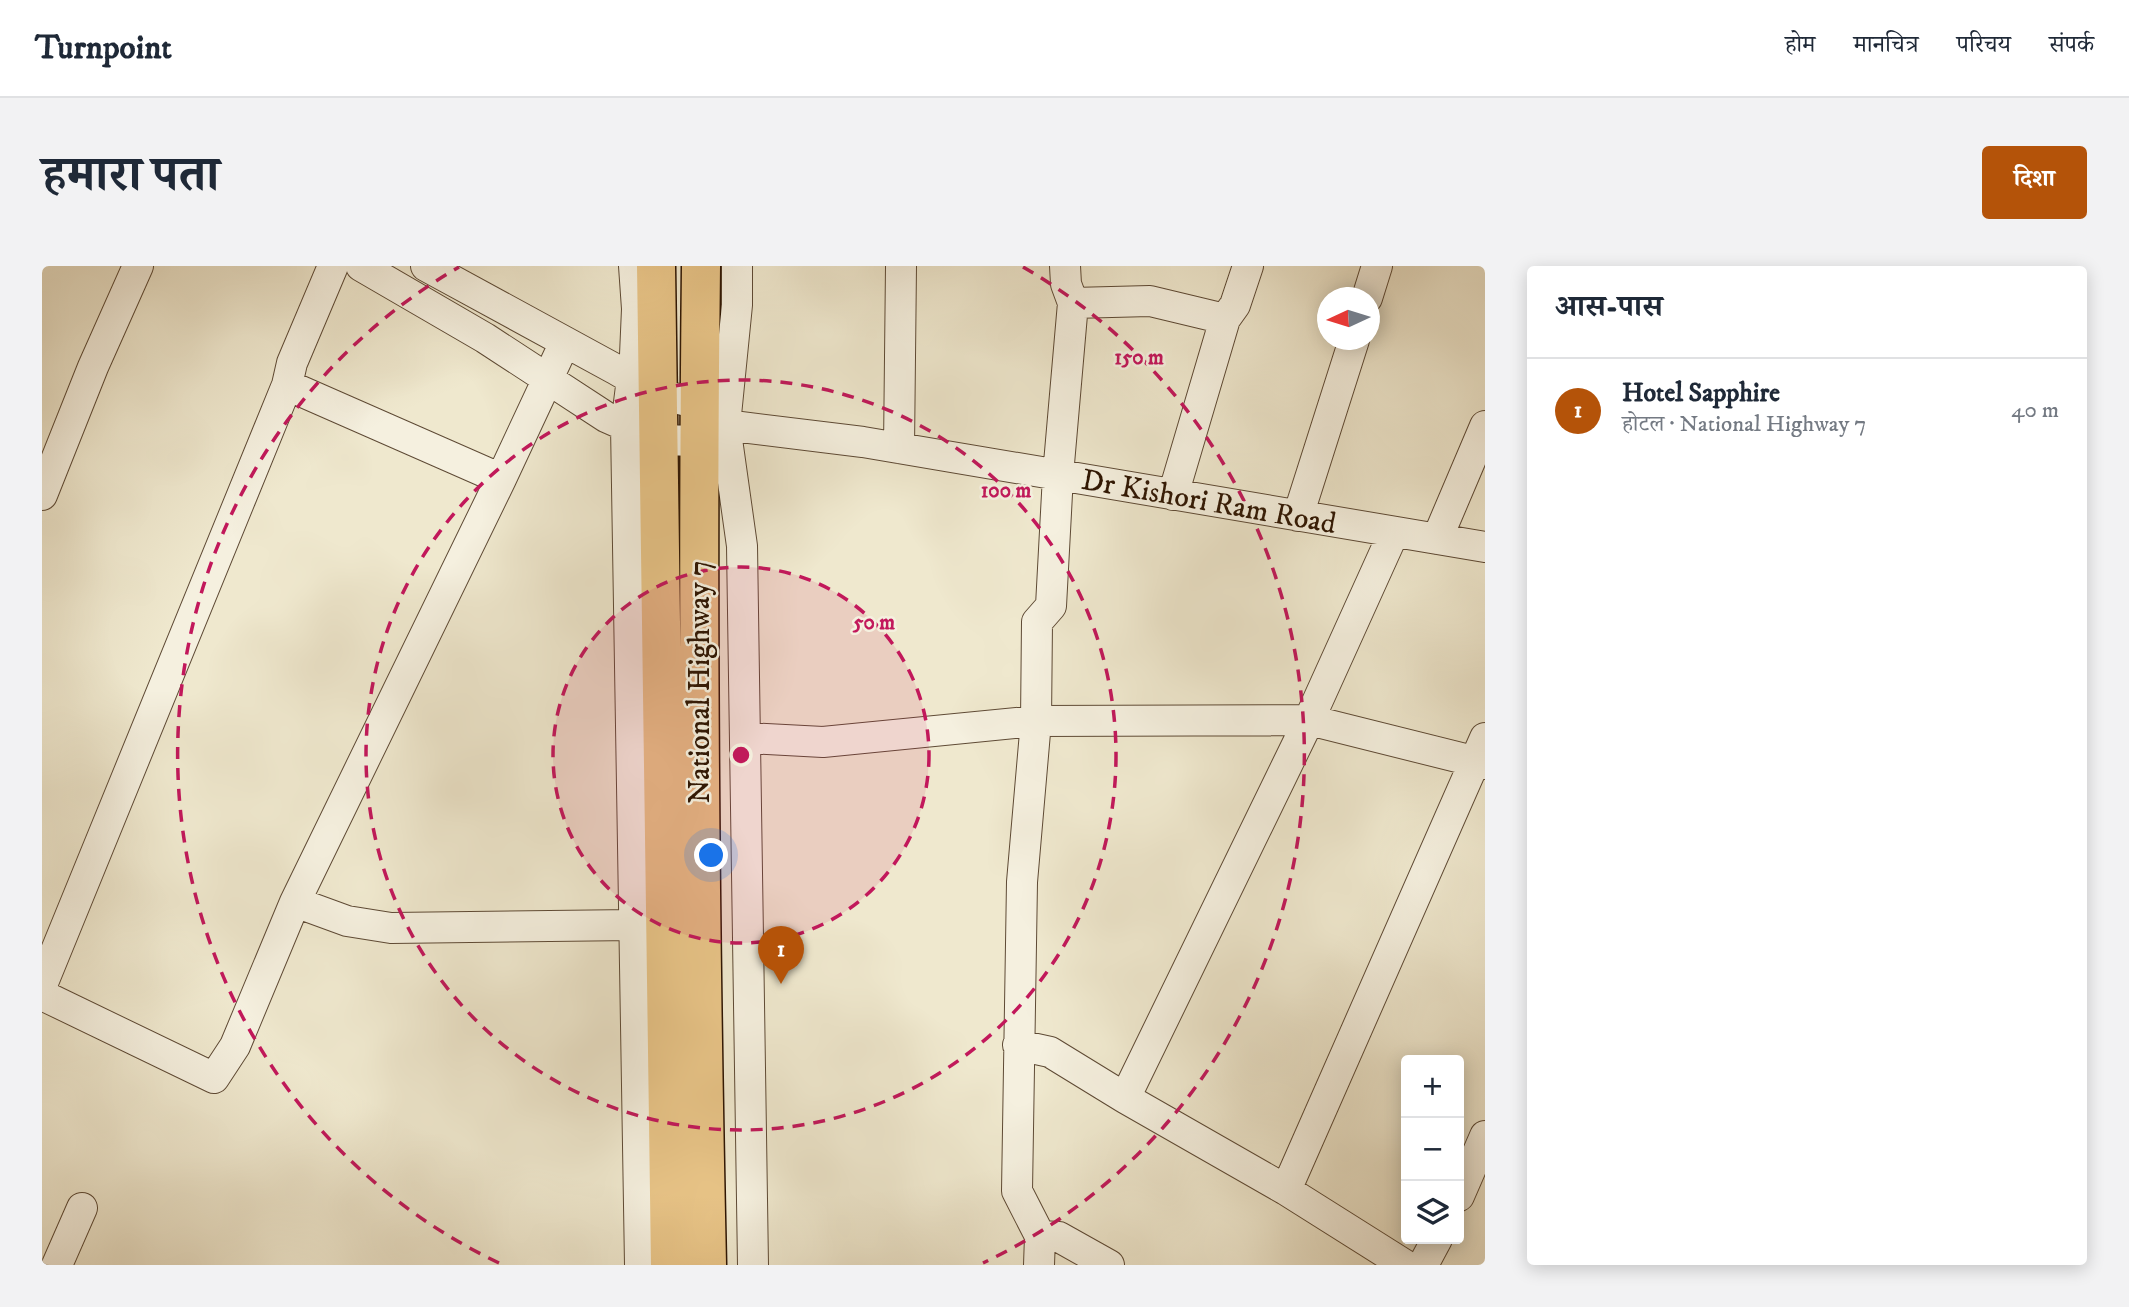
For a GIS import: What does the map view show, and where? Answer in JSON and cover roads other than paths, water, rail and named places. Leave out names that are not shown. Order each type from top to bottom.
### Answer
[{"type":"highway","points":[[656,266],[642,433],[670,1265]]},
{"type":"highway","name":"National Highway 7","points":[[701,266],[708,423],[700,886],[707,1265]]},
{"type":"street","points":[[42,495],[138,266]]},
{"type":"street","points":[[42,985],[333,266]]},
{"type":"street","points":[[361,266],[485,338],[606,418],[642,433],[708,423]]},
{"type":"street","points":[[426,266],[708,423]]},
{"type":"street","points":[[635,266],[635,355],[644,386]]},
{"type":"street","points":[[737,266],[737,305],[708,423],[742,546],[754,1265]]},
{"type":"street","points":[[899,448],[901,266]]},
{"type":"street","points":[[1065,266],[1066,284],[1073,303],[1058,475],[1051,606],[1037,622],[1036,721],[1022,881],[1017,1191],[1040,1251],[1059,1237],[1109,1265]]},
{"type":"street","points":[[1173,495],[1225,319],[1235,305],[1248,266]]},
{"type":"street","points":[[1370,287],[1377,266]]},
{"type":"street","points":[[1073,303],[1150,301],[1225,319]]},
{"type":"street","points":[[42,995],[214,1078],[235,1046],[295,902],[565,342]]},
{"type":"street","points":[[1298,516],[1351,350]]},
{"type":"street","points":[[287,385],[501,479]]},
{"type":"street","name":"Dr Kishori Ram Road","points":[[708,423],[899,448],[1485,547]]},
{"type":"street","points":[[1437,539],[1485,426]]},
{"type":"street","points":[[640,1265],[628,501],[642,433]]},
{"type":"street","points":[[1125,1098],[1309,720],[1394,532]]},
{"type":"street","points":[[746,738],[823,742],[1036,721],[1309,720],[1481,754],[1286,1190]]},
{"type":"street","points":[[295,902],[346,921],[391,928],[633,925]]},
{"type":"street","points":[[1018,1045],[1050,1052],[1286,1190],[1405,1265]]},
{"type":"street","points":[[1464,1184],[1485,1136]]},
{"type":"street","points":[[57,1265],[82,1208]]},
{"type":"street","points":[[1423,1265],[1434,1244]]},
{"type":"place","name":"Hotel Sapphire","points":[[781,984]]}]
